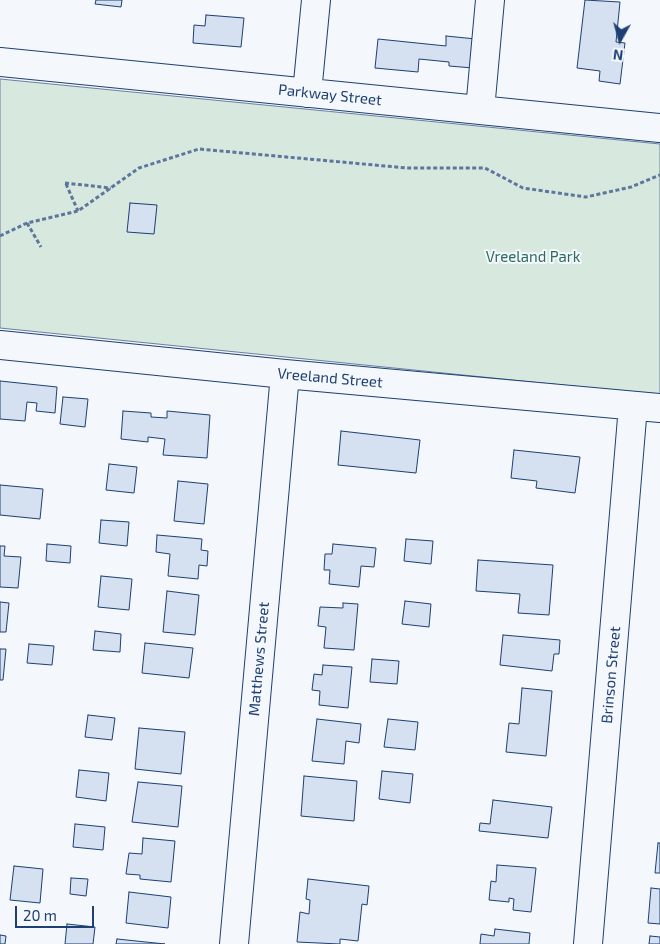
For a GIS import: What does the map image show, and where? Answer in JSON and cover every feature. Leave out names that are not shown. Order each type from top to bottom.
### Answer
[{"type":"street","points":[[307,92],[316,0]]},
{"type":"street","points":[[480,110],[490,0]]},
{"type":"street","name":"Parkway Street","points":[[0,62],[660,128]]},
{"type":"street","name":"Vreeland Street","points":[[0,345],[285,374],[660,408]]},
{"type":"street","name":"Matthews Street","points":[[234,944],[285,374]]},
{"type":"street","name":"Brinson Street","points":[[588,944],[633,406]]},
{"type":"path","points":[[0,236],[28,223],[78,211],[139,168],[199,150],[407,168],[486,168],[523,188],[586,197],[631,187],[660,175]]},
{"type":"path","points":[[78,211],[65,183],[112,188]]},
{"type":"path","points":[[28,223],[41,247]]},
{"type":"green space","name":"Vreeland Park","points":[[0,79],[660,144],[660,395],[0,328]]},
{"type":"building","points":[[96,0],[122,0],[121,7],[95,4]]},
{"type":"building","points":[[585,0],[620,2],[616,42],[625,43],[620,84],[599,81],[600,71],[577,68]]},
{"type":"building","points":[[206,15],[244,18],[241,47],[193,43],[194,25],[205,26]]},
{"type":"building","points":[[446,36],[476,39],[473,68],[449,66],[449,62],[419,59],[418,72],[375,68],[378,39],[446,46]]},
{"type":"building","points":[[130,203],[157,205],[154,234],[127,232]]},
{"type":"building","points":[[0,381],[57,387],[55,413],[36,411],[37,403],[27,402],[25,421],[0,419]]},
{"type":"building","points":[[63,397],[88,399],[85,427],[60,424]]},
{"type":"building","points":[[123,411],[151,413],[151,417],[167,418],[167,411],[210,415],[207,458],[163,455],[165,439],[148,437],[148,442],[121,439]]},
{"type":"building","points":[[341,431],[420,440],[416,473],[338,465]]},
{"type":"building","points":[[514,450],[580,457],[575,493],[536,488],[537,481],[511,478]]},
{"type":"building","points":[[109,464],[137,467],[134,493],[106,490]]},
{"type":"building","points":[[178,481],[208,484],[204,524],[174,521]]},
{"type":"building","points":[[0,485],[43,489],[40,519],[0,515]]},
{"type":"building","points":[[101,520],[129,522],[127,546],[99,543]]},
{"type":"building","points":[[157,535],[202,539],[201,550],[208,551],[207,566],[199,565],[198,579],[168,576],[170,554],[156,552]]},
{"type":"building","points":[[406,539],[433,541],[431,564],[404,561]]},
{"type":"building","points":[[47,544],[71,546],[70,563],[46,561]]},
{"type":"building","points":[[333,544],[376,548],[374,567],[361,566],[359,587],[329,584],[330,570],[324,570],[325,554],[332,554]]},
{"type":"building","points":[[0,546],[5,546],[4,556],[21,557],[18,588],[0,587]]},
{"type":"building","points":[[478,560],[553,565],[549,615],[518,613],[520,594],[476,591]]},
{"type":"building","points":[[101,576],[132,579],[129,610],[98,607]]},
{"type":"building","points":[[167,591],[199,595],[195,635],[163,632]]},
{"type":"building","points":[[405,601],[431,604],[429,627],[402,624]]},
{"type":"building","points":[[0,602],[9,603],[6,632],[0,632]]},
{"type":"building","points":[[343,603],[358,604],[354,650],[324,648],[326,627],[318,626],[320,607],[343,608]]},
{"type":"building","points":[[95,631],[121,634],[120,652],[93,650]]},
{"type":"building","points":[[503,635],[560,640],[559,654],[554,654],[552,671],[500,665]]},
{"type":"building","points":[[145,643],[193,648],[189,678],[142,673]]},
{"type":"building","points":[[29,644],[54,646],[52,665],[27,663]]},
{"type":"building","points":[[0,649],[6,649],[3,680],[0,680]]},
{"type":"building","points":[[372,659],[399,661],[397,684],[370,682]]},
{"type":"building","points":[[323,665],[352,667],[348,708],[319,705],[320,691],[312,690],[314,674],[322,675]]},
{"type":"building","points":[[522,688],[552,691],[546,756],[506,752],[509,723],[519,724]]},
{"type":"building","points":[[88,715],[115,718],[112,740],[85,737]]},
{"type":"building","points":[[317,719],[361,724],[359,743],[346,741],[344,764],[312,761]]},
{"type":"building","points":[[388,719],[418,722],[415,750],[384,747]]},
{"type":"building","points":[[139,728],[185,732],[181,774],[135,769]]},
{"type":"building","points":[[79,770],[109,773],[106,801],[76,797]]},
{"type":"building","points":[[382,771],[413,774],[410,803],[379,799]]},
{"type":"building","points":[[304,776],[357,781],[354,821],[301,816]]},
{"type":"building","points":[[138,782],[182,786],[178,827],[132,822]]},
{"type":"building","points":[[493,800],[552,807],[548,838],[479,831],[480,823],[490,824]]},
{"type":"building","points":[[75,824],[105,827],[103,850],[73,847]]},
{"type":"building","points":[[143,838],[175,841],[171,882],[140,879],[140,875],[126,874],[129,853],[142,854]]},
{"type":"building","points":[[658,843],[660,843],[660,873],[655,873]]},
{"type":"building","points":[[497,865],[536,868],[531,912],[513,910],[514,899],[509,898],[509,902],[489,900],[491,881],[496,882]]},
{"type":"building","points":[[14,866],[43,869],[40,903],[10,900]]},
{"type":"building","points":[[71,878],[88,879],[86,896],[70,894]]},
{"type":"building","points":[[308,879],[369,886],[367,905],[362,904],[358,941],[340,939],[340,944],[297,942],[300,912],[309,914],[310,900],[306,899]]},
{"type":"building","points":[[651,888],[660,889],[660,924],[648,923]]},
{"type":"building","points":[[129,892],[171,897],[168,928],[126,923]]},
{"type":"building","points":[[67,924],[95,927],[93,944],[65,944]]},
{"type":"building","points":[[495,929],[530,933],[529,944],[480,944],[481,934],[494,936]]},
{"type":"building","points":[[0,935],[6,936],[5,944],[0,944]]},
{"type":"building","points":[[650,936],[660,937],[660,944],[649,944]]},
{"type":"building","points":[[117,939],[165,944],[116,944]]}]
